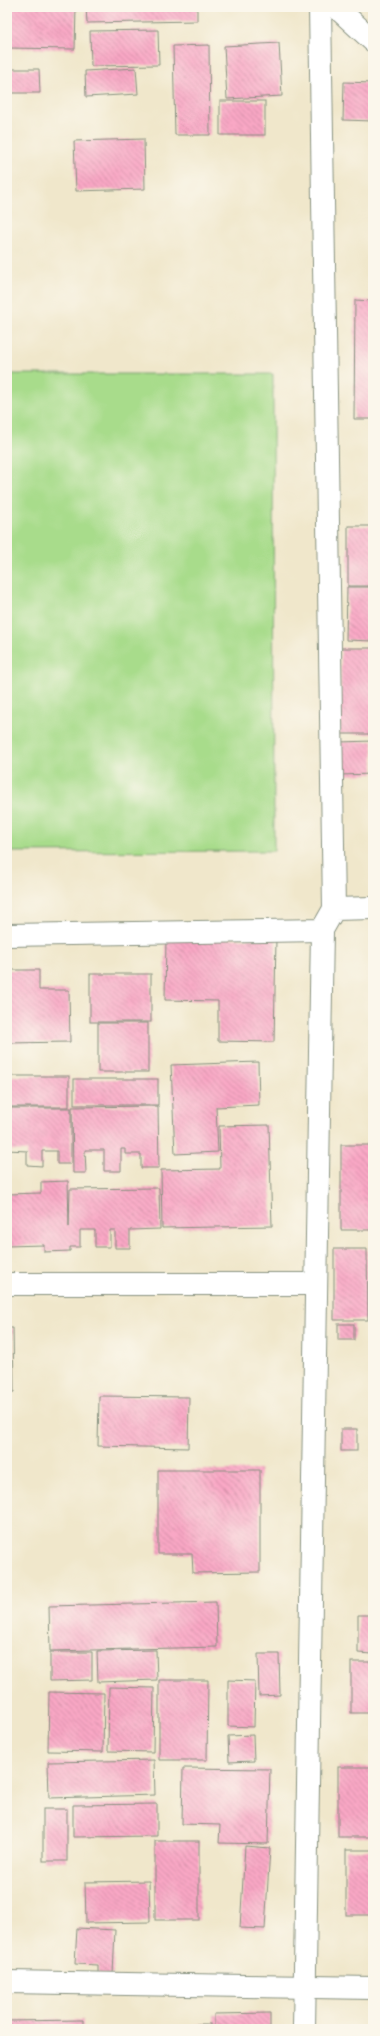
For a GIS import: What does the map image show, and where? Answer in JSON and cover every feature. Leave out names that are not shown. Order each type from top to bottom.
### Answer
[{"type":"street","points":[[304,2029],[322,930],[334,909],[320,7]]},
{"type":"street","points":[[336,7],[373,41]]},
{"type":"street","points":[[334,909],[373,908]]},
{"type":"street","points":[[7,935],[322,930]]},
{"type":"street","points":[[7,1284],[316,1284]]},
{"type":"street","points":[[7,1982],[373,1988]]},
{"type":"green space","points":[[7,374],[273,374],[274,851],[7,852]]},
{"type":"building","points":[[7,7],[76,7],[75,49],[7,48]]},
{"type":"building","points":[[86,7],[197,7],[197,21],[87,23]]},
{"type":"building","points":[[158,30],[159,65],[91,66],[90,31]]},
{"type":"building","points":[[279,43],[282,96],[227,99],[224,46]]},
{"type":"building","points":[[209,45],[210,135],[175,135],[173,46]]},
{"type":"building","points":[[136,68],[138,94],[86,97],[85,71]]},
{"type":"building","points":[[7,69],[39,69],[40,93],[7,93]]},
{"type":"building","points":[[344,82],[373,83],[373,121],[343,120]]},
{"type":"building","points":[[220,101],[265,101],[265,135],[220,135]]},
{"type":"building","points":[[144,139],[145,189],[76,191],[74,141]]},
{"type":"building","points":[[355,300],[373,301],[373,419],[354,419]]},
{"type":"building","points":[[348,526],[373,526],[373,586],[348,586]]},
{"type":"building","points":[[347,587],[373,587],[373,641],[346,640]]},
{"type":"building","points":[[341,648],[373,648],[373,734],[340,734]]},
{"type":"building","points":[[373,741],[373,774],[340,775],[339,742]]},
{"type":"building","points":[[166,938],[276,939],[274,1042],[218,1041],[218,1001],[165,1000]]},
{"type":"building","points":[[7,970],[39,970],[39,990],[69,990],[70,1042],[7,1043]]},
{"type":"building","points":[[90,974],[151,974],[151,1022],[90,1022]]},
{"type":"building","points":[[373,993],[373,1034],[371,1033]]},
{"type":"building","points":[[98,1023],[148,1023],[148,1072],[98,1072]]},
{"type":"building","points":[[258,1062],[259,1105],[216,1107],[218,1152],[175,1154],[171,1065]]},
{"type":"building","points":[[7,1076],[69,1076],[69,1107],[7,1107]]},
{"type":"building","points":[[74,1079],[158,1079],[158,1105],[74,1105]]},
{"type":"building","points":[[158,1106],[159,1168],[141,1168],[141,1154],[125,1154],[125,1149],[121,1149],[121,1171],[104,1171],[104,1150],[85,1150],[86,1173],[73,1173],[72,1107]]},
{"type":"building","points":[[7,1108],[71,1108],[71,1164],[57,1164],[57,1151],[42,1151],[42,1166],[27,1165],[27,1151],[7,1150]]},
{"type":"building","points":[[269,1125],[272,1226],[162,1228],[161,1170],[220,1169],[219,1126]]},
{"type":"building","points":[[341,1145],[373,1145],[373,1230],[341,1230]]},
{"type":"building","points":[[68,1181],[69,1227],[70,1189],[159,1188],[160,1229],[130,1230],[130,1248],[115,1248],[115,1230],[110,1230],[110,1247],[95,1247],[95,1230],[80,1230],[80,1247],[70,1247],[70,1251],[44,1252],[44,1245],[7,1246],[7,1194],[41,1193],[41,1182]]},
{"type":"building","points":[[334,1249],[367,1249],[368,1320],[334,1320]]},
{"type":"building","points":[[338,1324],[354,1324],[354,1340],[338,1340]]},
{"type":"building","points":[[7,1328],[13,1328],[14,1392],[7,1393]]},
{"type":"building","points":[[99,1396],[189,1397],[188,1448],[98,1446]]},
{"type":"building","points":[[341,1429],[357,1429],[357,1451],[341,1451]]},
{"type":"building","points":[[158,1470],[260,1470],[260,1572],[193,1573],[192,1554],[158,1554]]},
{"type":"building","points":[[369,1600],[373,1600],[373,1654],[358,1653],[358,1615],[369,1615]]},
{"type":"building","points":[[216,1602],[217,1647],[50,1651],[49,1606]]},
{"type":"building","points":[[156,1650],[157,1680],[98,1682],[97,1651]]},
{"type":"building","points":[[50,1652],[92,1652],[92,1680],[50,1681]]},
{"type":"building","points":[[258,1654],[279,1654],[280,1695],[259,1696]]},
{"type":"building","points":[[351,1662],[373,1662],[373,1713],[351,1713]]},
{"type":"building","points":[[159,1680],[208,1680],[207,1760],[159,1760]]},
{"type":"building","points":[[228,1680],[255,1681],[254,1727],[228,1726]]},
{"type":"building","points":[[109,1687],[154,1688],[153,1752],[108,1751]]},
{"type":"building","points":[[49,1692],[104,1693],[103,1752],[48,1751]]},
{"type":"building","points":[[253,1735],[254,1761],[229,1762],[228,1736]]},
{"type":"building","points":[[154,1760],[155,1795],[49,1798],[48,1762]]},
{"type":"building","points":[[338,1767],[373,1767],[373,1837],[338,1837]]},
{"type":"building","points":[[183,1768],[270,1769],[268,1844],[219,1843],[220,1825],[182,1824]]},
{"type":"building","points":[[157,1804],[157,1836],[73,1837],[73,1805]]},
{"type":"building","points":[[43,1809],[67,1809],[67,1861],[43,1861]]},
{"type":"building","points":[[155,1841],[199,1841],[199,1920],[155,1920]]},
{"type":"building","points":[[245,1846],[270,1848],[265,1929],[240,1928]]},
{"type":"building","points":[[346,1850],[373,1850],[373,1915],[346,1915]]},
{"type":"building","points":[[149,1881],[150,1922],[86,1923],[85,1882]]},
{"type":"building","points":[[77,1928],[115,1930],[113,1974],[98,1974],[98,1965],[75,1964]]},
{"type":"building","points":[[270,2013],[270,2029],[214,2029],[214,2014]]},
{"type":"building","points":[[83,2020],[83,2029],[7,2029],[7,2021]]},
{"type":"building","points":[[197,2024],[210,2024],[210,2029],[197,2029]]}]
